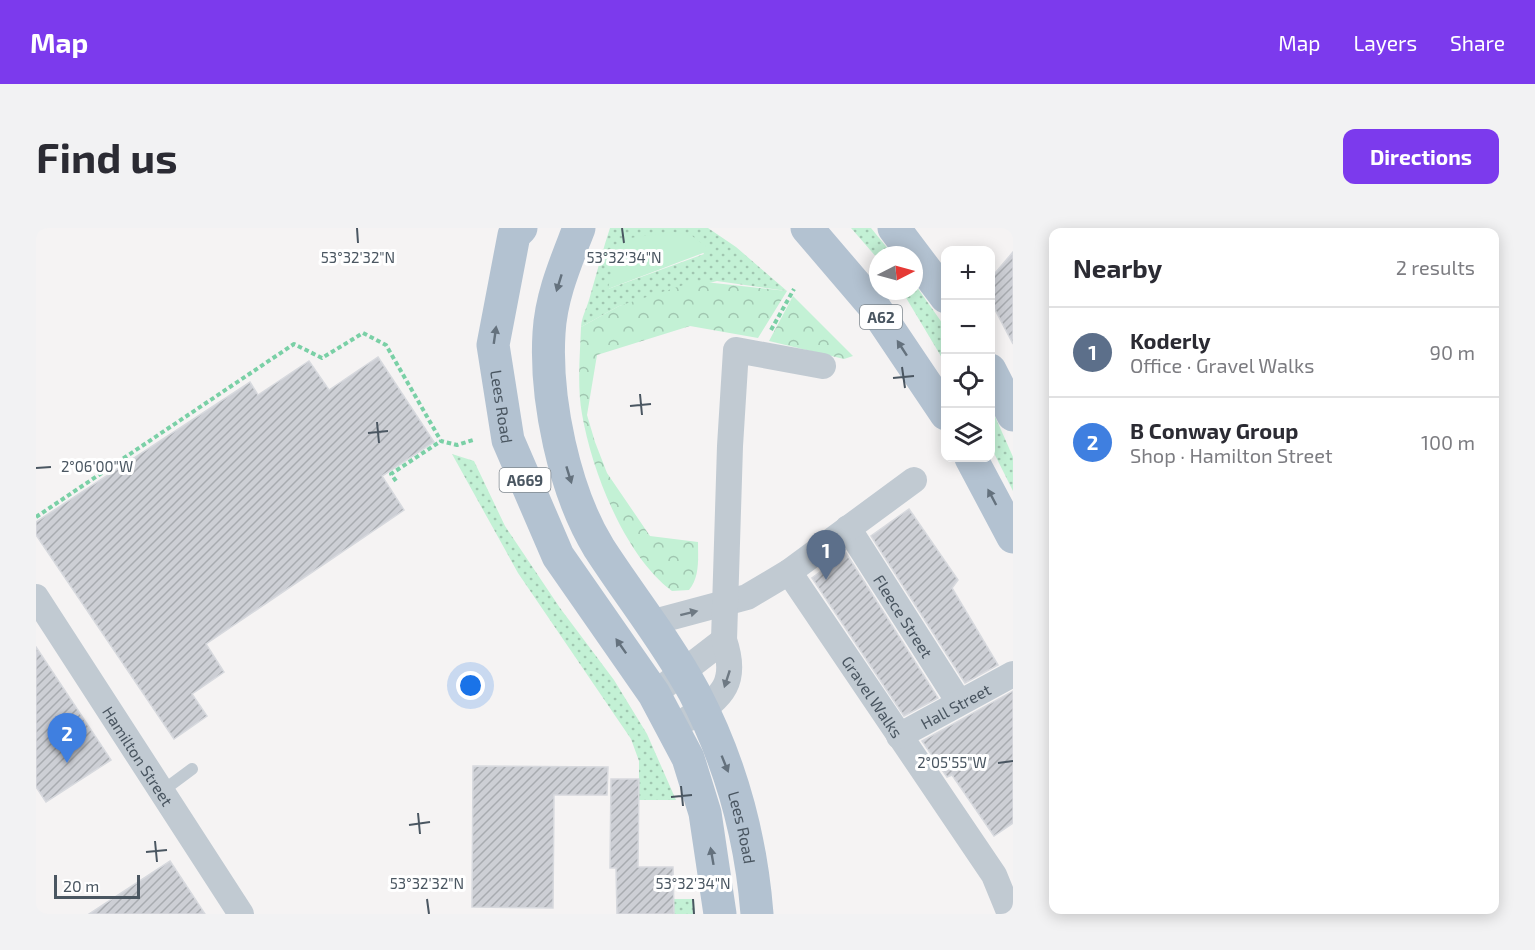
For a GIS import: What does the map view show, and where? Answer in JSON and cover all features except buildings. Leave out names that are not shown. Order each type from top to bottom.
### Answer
[{"type":"main road","name":"Lees Road","points":[[579,228],[557,286],[549,332],[553,400],[563,456],[578,502],[598,545],[682,671],[703,710],[737,799],[749,849],[758,914]]},
{"type":"main road","name":"A62","points":[[807,228],[872,303],[941,408]]},
{"type":"main road","points":[[894,228],[941,292]]},
{"type":"main road","name":"Lees Road","points":[[516,230],[493,345],[508,440],[558,556],[654,694],[687,758],[705,813],[720,914]]},
{"type":"main road","points":[[995,380],[1013,415]]},
{"type":"main road","points":[[973,462],[1013,537]]},
{"type":"street","points":[[673,728],[717,699],[730,676],[731,661],[724,640],[736,350],[823,366]]},
{"type":"street","points":[[650,623],[747,597],[789,572],[914,480]]},
{"type":"street","name":"Fleece Street","points":[[848,528],[959,702]]},
{"type":"street","name":"Gravel Walks","points":[[789,572],[994,875],[1011,913]]},
{"type":"street","name":"Hamilton Street","points":[[36,597],[242,914]]},
{"type":"street","points":[[654,694],[724,640]]},
{"type":"street","name":"Hall Street","points":[[899,736],[1013,674]]},
{"type":"lane","points":[[161,792],[192,769]]},
{"type":"path","points":[[768,335],[794,290]]},
{"type":"path","points":[[37,514],[294,344],[322,358],[363,333],[386,345],[441,441],[457,446],[473,440]]},
{"type":"path","points":[[396,481],[391,474],[441,441]]},
{"type":"green space","points":[[610,228],[708,228],[736,247],[787,291],[717,281],[619,306],[581,327]],"holes":[[[692,236],[704,254],[608,289]]]},
{"type":"green space","points":[[851,228],[871,228],[886,246],[869,246],[869,249]]},
{"type":"green space","points":[[673,232],[692,236],[711,250],[608,289],[616,246],[630,238]]},
{"type":"green space","points":[[696,281],[787,291],[758,338],[690,326],[597,355],[587,415],[607,473],[650,536],[698,542],[698,567],[693,585],[689,590],[672,591],[655,576],[640,557],[613,511],[602,486],[587,437],[580,403],[581,327],[619,306]]},
{"type":"green space","points":[[793,296],[853,356],[844,359],[769,341]]},
{"type":"green space","points":[[923,296],[941,321],[941,356],[907,300],[923,300]]},
{"type":"green space","points":[[995,416],[1013,457],[1013,491],[995,455]]},
{"type":"green space","points":[[452,454],[474,461],[505,526],[560,608],[614,680],[647,734],[676,800],[639,800],[639,761],[631,739],[518,573]]},
{"type":"green space","points":[[674,899],[694,899],[695,914],[674,914]]},
{"type":"place","name":"Koderly","points":[[826,580]]},
{"type":"place","name":"B Conway Group","points":[[67,763]]}]
